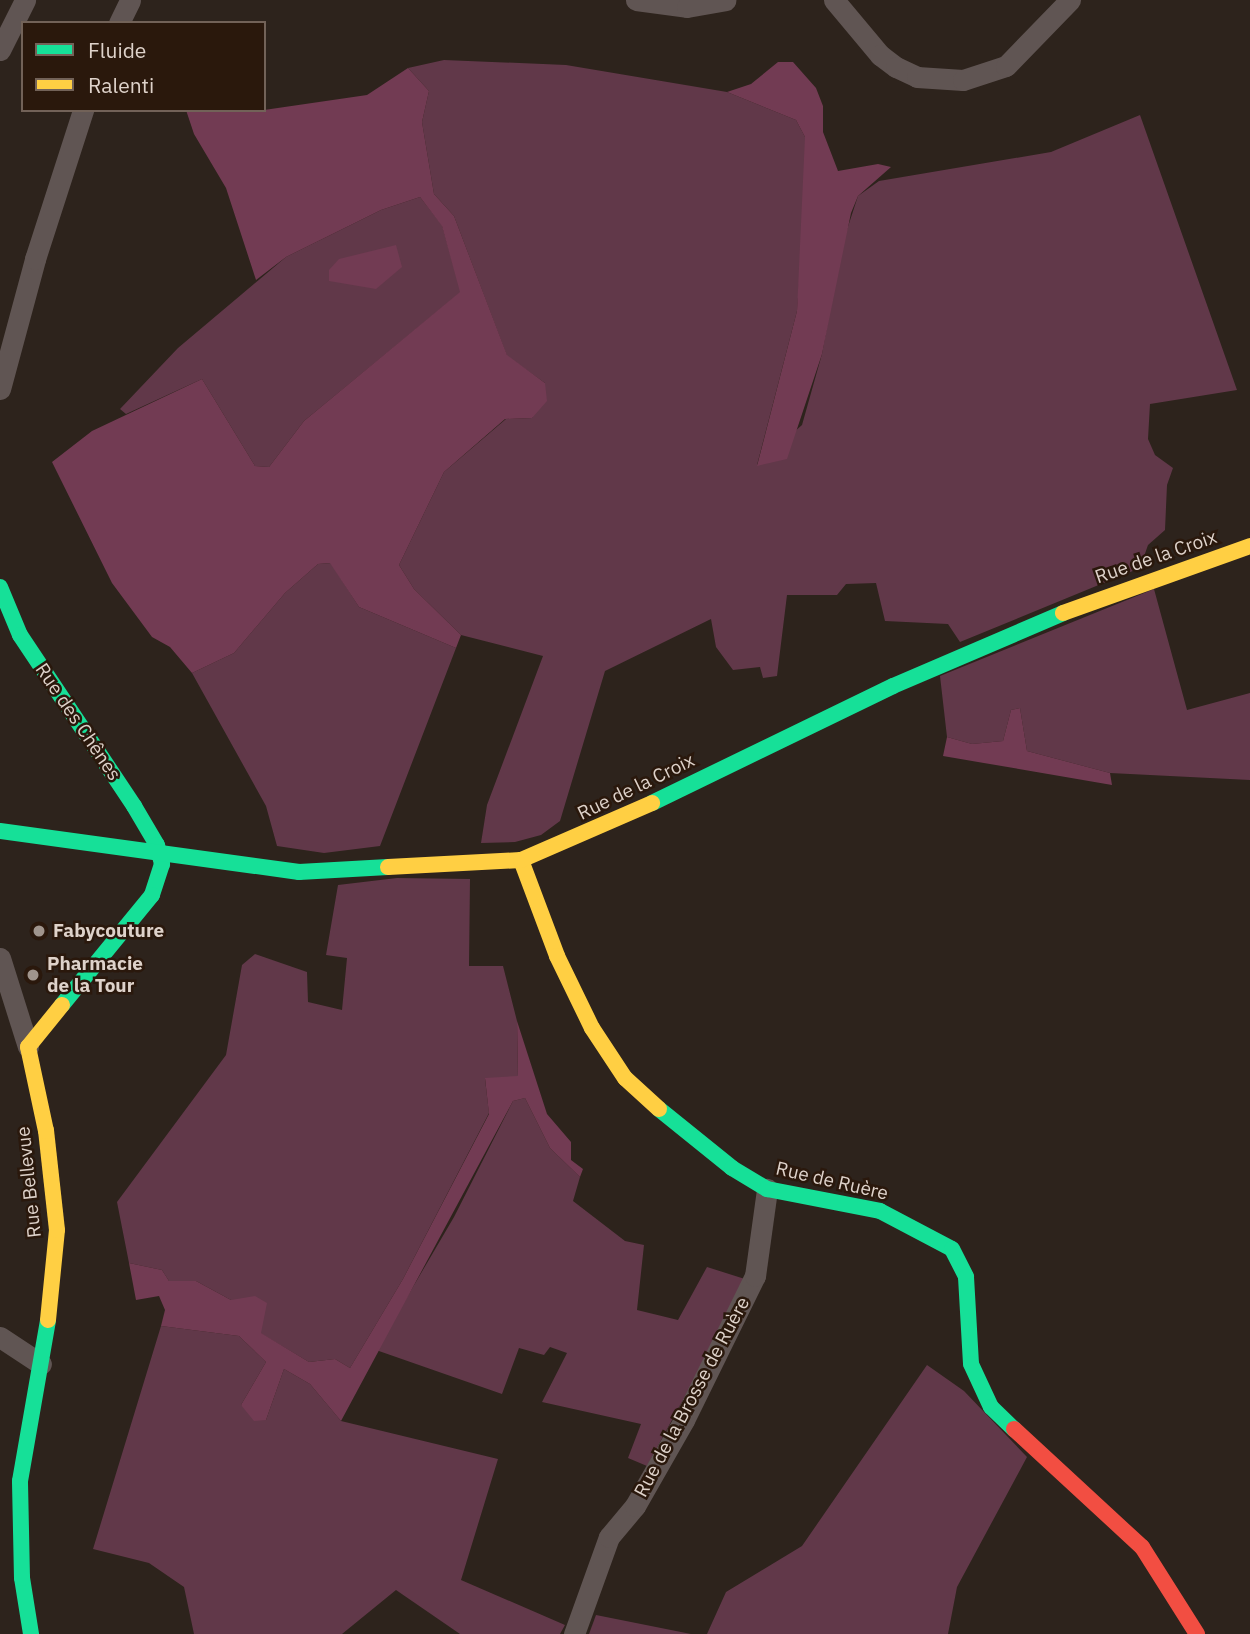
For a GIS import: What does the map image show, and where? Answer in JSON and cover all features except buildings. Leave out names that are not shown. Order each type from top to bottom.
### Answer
[{"type":"street","points":[[0,50],[24,0]]},
{"type":"street","points":[[121,21],[130,0]]},
{"type":"street","points":[[636,0],[687,7],[725,0]]},
{"type":"street","points":[[835,0],[880,55],[896,66],[917,76],[963,80],[1006,66],[1070,0]]},
{"type":"street","points":[[0,389],[35,259],[82,112]]},
{"type":"street","name":"Rue de la Croix","points":[[0,831],[299,872],[521,860],[594,831],[1035,623],[1250,546]]},
{"type":"street","name":"Rue des Chênes","points":[[0,587],[20,635],[134,807],[161,854]]},
{"type":"street","points":[[28,1046],[152,895],[159,884],[161,854]]},
{"type":"street","name":"Rue de Ruère","points":[[521,860],[557,956],[592,1028],[625,1078],[732,1168],[767,1189],[880,1211],[952,1249],[966,1277],[971,1364],[991,1407],[1142,1547],[1197,1634]]},
{"type":"street","points":[[0,958],[28,1046]]},
{"type":"street","name":"Rue Bellevue","points":[[28,1046],[47,1141],[57,1230],[41,1364],[25,1440],[19,1504],[22,1578],[31,1634]]},
{"type":"street","name":"Rue de la Brosse de Ruère","points":[[574,1634],[609,1537],[650,1480],[752,1284],[762,1250],[767,1189]]},
{"type":"street","points":[[0,1337],[41,1364]]},
{"type":"shaded area","points":[[444,60],[566,65],[727,92],[796,120],[805,137],[806,186],[797,311],[757,465],[802,425],[822,354],[842,245],[858,196],[879,181],[1051,152],[1140,115],[1237,390],[1150,404],[1148,439],[1155,455],[1173,468],[1167,485],[1165,530],[1148,545],[1140,568],[960,642],[948,624],[885,621],[876,583],[846,584],[837,595],[787,595],[777,676],[763,678],[760,667],[733,670],[716,647],[711,619],[605,671],[560,821],[541,835],[515,842],[481,843],[487,805],[543,656],[461,635],[414,589],[399,565],[444,472],[506,419],[532,418],[545,383],[507,356],[454,216],[434,194],[422,122],[429,91],[408,68]]},
{"type":"shaded area","points":[[778,62],[793,62],[816,88],[823,106],[823,132],[838,171],[878,164],[891,167],[858,196],[851,213],[822,354],[787,459],[757,466],[797,311],[805,137],[796,120],[727,92],[751,84]]},
{"type":"shaded area","points":[[408,68],[429,91],[422,122],[434,194],[454,216],[507,355],[545,383],[547,401],[532,418],[505,419],[444,472],[399,565],[414,589],[461,635],[456,648],[359,607],[330,563],[318,564],[285,593],[234,653],[192,673],[170,647],[152,637],[112,583],[52,462],[92,431],[202,379],[255,466],[269,467],[304,421],[460,292],[442,226],[420,197],[381,210],[286,257],[256,280],[226,188],[194,134],[187,112],[266,112],[266,110],[367,95]]},
{"type":"shaded area","points":[[420,197],[442,225],[461,292],[304,421],[269,467],[255,466],[202,379],[126,414],[120,409],[178,348],[286,257],[381,210]]},
{"type":"shaded area","points":[[396,245],[402,267],[376,289],[329,281],[329,270],[339,259]]},
{"type":"shaded area","points":[[331,563],[359,607],[456,648],[380,846],[324,853],[277,846],[266,806],[192,673],[234,653],[285,593],[318,564]]},
{"type":"shaded area","points":[[1154,589],[1187,710],[1250,693],[1250,780],[1110,773],[1027,751],[1020,708],[1011,710],[1003,741],[972,744],[947,737],[940,676]]},
{"type":"shaded area","points":[[1020,708],[1027,751],[1110,773],[1112,785],[943,756],[947,737],[972,744],[1003,741],[1011,710]]},
{"type":"shaded area","points":[[397,878],[470,879],[469,966],[503,966],[517,1021],[518,1077],[485,1079],[489,1113],[403,1279],[350,1368],[335,1359],[309,1362],[260,1333],[266,1303],[231,1300],[196,1281],[169,1281],[162,1270],[129,1263],[117,1202],[226,1055],[242,965],[255,954],[307,972],[308,1002],[342,1010],[347,958],[326,955],[338,885]]},
{"type":"shaded area","points":[[517,1021],[547,1114],[571,1142],[571,1160],[583,1169],[580,1177],[550,1148],[525,1098],[513,1101],[341,1421],[310,1384],[284,1369],[266,1420],[254,1421],[241,1405],[266,1362],[239,1336],[161,1326],[165,1310],[159,1296],[136,1300],[129,1263],[162,1270],[169,1281],[196,1281],[231,1300],[255,1296],[267,1303],[261,1333],[309,1362],[335,1359],[350,1368],[403,1279],[489,1114],[485,1078],[518,1076]]},
{"type":"shaded area","points":[[525,1098],[550,1148],[580,1177],[573,1201],[625,1241],[644,1245],[637,1310],[678,1320],[707,1267],[748,1280],[647,1466],[628,1458],[641,1424],[542,1402],[567,1353],[550,1347],[544,1355],[519,1348],[502,1394],[376,1350],[454,1217],[513,1101]]},
{"type":"shaded area","points":[[161,1326],[239,1336],[266,1362],[241,1405],[266,1420],[284,1369],[310,1384],[341,1421],[498,1459],[461,1580],[565,1625],[560,1634],[460,1634],[396,1590],[342,1634],[194,1634],[184,1587],[149,1563],[93,1549]]},
{"type":"shaded area","points":[[927,1365],[964,1391],[1027,1457],[957,1587],[948,1634],[707,1634],[726,1592],[802,1546]]},
{"type":"shaded area","points":[[596,1615],[691,1634],[589,1634]]},
{"type":"traffic: fast","points":[[0,587],[20,635],[134,806],[157,845],[162,864],[152,895],[62,1005]]},
{"type":"traffic: fast","points":[[652,803],[893,686],[1063,613]]},
{"type":"traffic: fast","points":[[0,831],[299,872],[388,867]]},
{"type":"traffic: fast","points":[[659,1109],[732,1168],[767,1189],[880,1211],[952,1249],[966,1277],[971,1364],[991,1407],[1014,1429]]},
{"type":"traffic: fast","points":[[31,1634],[22,1578],[20,1481],[48,1320]]},
{"type":"traffic: slow","points":[[1063,613],[1250,546]]},
{"type":"traffic: slow","points":[[388,867],[521,860],[652,803]]},
{"type":"traffic: slow","points":[[521,860],[557,956],[592,1028],[625,1078],[659,1109]]},
{"type":"traffic: slow","points":[[48,1320],[57,1230],[46,1131],[28,1047],[62,1005]]},
{"type":"traffic: jam","points":[[1014,1429],[1142,1547],[1197,1634]]},
{"type":"place","name":"Fabycouture","points":[[39,931]]},
{"type":"place","name":"Pharmacie de la Tour","points":[[33,975]]}]
